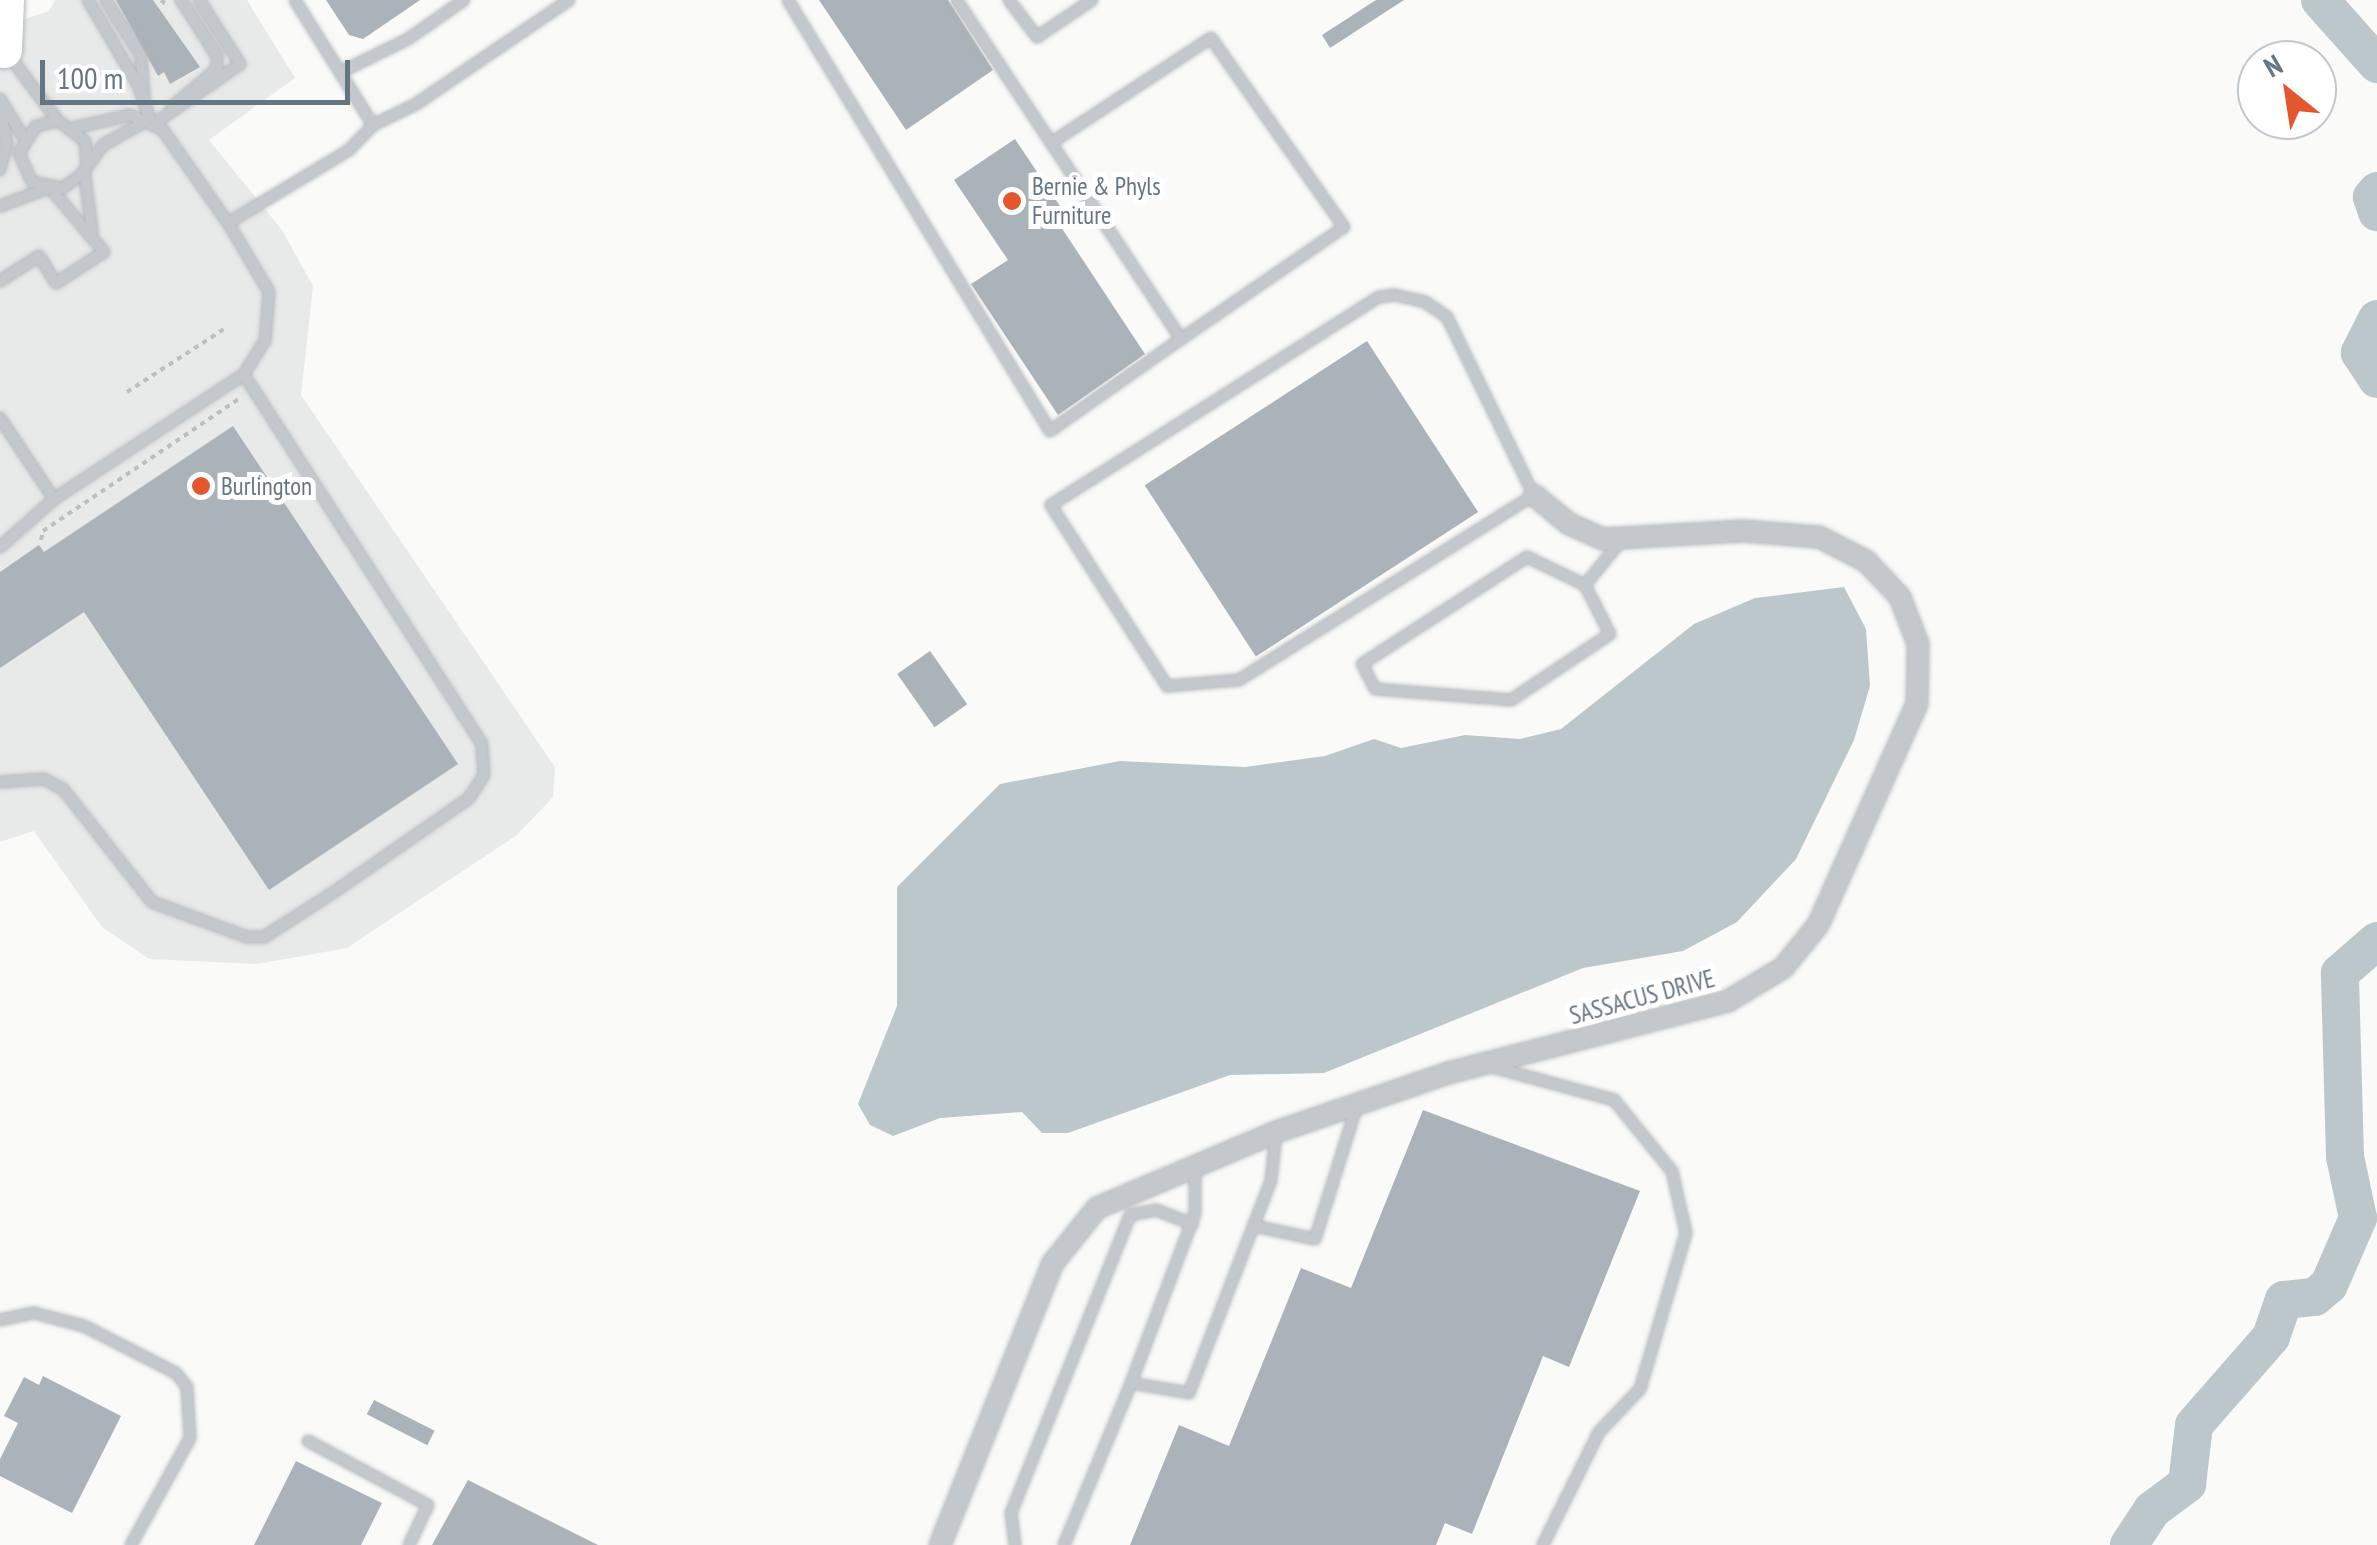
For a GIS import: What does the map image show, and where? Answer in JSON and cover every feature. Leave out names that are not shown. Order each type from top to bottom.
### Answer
[{"type":"highway","points":[[2,46],[6,0]]},
{"type":"street","name":"SASSACUS DRIVE","points":[[940,1545],[1053,1263],[1097,1208],[1276,1132],[1358,1102],[1478,1064],[1709,1008],[1783,968],[1818,925],[1917,704],[1920,658],[1908,612],[1886,580],[1852,551],[1778,532],[1622,540],[1582,532],[1534,495]]},
{"type":"lane","points":[[88,0],[144,98]]},
{"type":"lane","points":[[106,0],[141,56],[146,124]]},
{"type":"lane","points":[[169,112],[178,96],[217,69],[218,56],[182,0]]},
{"type":"lane","points":[[0,206],[74,183],[113,136],[169,112],[240,64],[199,0]]},
{"type":"lane","points":[[295,0],[373,125]]},
{"type":"lane","points":[[340,72],[408,39],[464,0]]},
{"type":"lane","points":[[228,223],[349,150],[373,125],[416,104],[568,0]]},
{"type":"lane","points":[[788,0],[1050,431],[1344,227],[1211,38],[1051,143]]},
{"type":"lane","points":[[956,0],[1182,339]]},
{"type":"lane","points":[[1009,0],[1037,37],[1092,0]]},
{"type":"lane","points":[[2,46],[58,121],[73,128],[84,141],[92,232]]},
{"type":"lane","points":[[0,104],[24,138]]},
{"type":"lane","points":[[0,104],[7,143],[0,173]]},
{"type":"lane","points":[[0,547],[54,499],[244,374],[264,340],[269,292],[172,137],[121,115],[73,128]]},
{"type":"lane","points":[[0,173],[36,126],[58,121]]},
{"type":"lane","points":[[0,281],[38,256],[56,283],[104,252],[92,232],[50,189],[24,174],[19,153]]},
{"type":"lane","points":[[1395,295],[1425,302],[1446,317],[1534,495],[1239,680],[1193,689],[1167,686],[1052,505],[1379,297],[1395,295]]},
{"type":"lane","points":[[0,767],[4,781],[44,779],[63,789],[152,902],[247,937],[264,937],[334,892],[469,798],[484,775],[482,744],[244,374]]},
{"type":"lane","points":[[0,418],[54,499]]},
{"type":"lane","points":[[1585,586],[1622,540]]},
{"type":"lane","points":[[1527,557],[1585,586],[1610,634],[1511,700],[1375,689],[1362,664],[1527,557]]},
{"type":"lane","points":[[1478,1064],[1614,1100],[1672,1171],[1686,1233],[1640,1389],[1598,1432],[1543,1545]]},
{"type":"lane","points":[[1254,1226],[1314,1239],[1358,1102]]},
{"type":"lane","points":[[1131,1383],[1189,1393],[1271,1180],[1276,1132]]},
{"type":"lane","points":[[1064,1545],[1192,1224],[1195,1165]]},
{"type":"lane","points":[[1015,1545],[1010,1513],[1130,1215],[1156,1210],[1192,1224]]},
{"type":"lane","points":[[0,1320],[34,1313],[84,1326],[176,1373],[188,1387],[190,1438],[131,1545]]},
{"type":"lane","points":[[308,1441],[428,1505],[409,1545]]},
{"type":"path","points":[[127,392],[224,329]]},
{"type":"path","points":[[41,540],[43,531],[240,398]]},
{"type":"shaded area","points":[[55,0],[247,0],[295,78],[209,140],[282,230],[313,286],[301,395],[555,767],[553,797],[517,835],[347,948],[257,964],[149,959],[102,927],[34,831],[0,842],[0,27],[49,11]]},
{"type":"shaded area","points":[[1844,587],[1866,629],[1870,686],[1854,740],[1796,859],[1737,922],[1683,951],[1583,968],[1324,1073],[1230,1075],[1068,1133],[1042,1133],[1022,1112],[940,1118],[893,1136],[870,1125],[858,1104],[897,1006],[897,887],[1000,784],[1120,761],[1245,767],[1325,756],[1374,739],[1401,748],[1465,735],[1520,739],[1561,729],[1694,624],[1755,598]]},
{"type":"building","points":[[116,0],[153,0],[200,67],[170,84],[164,72],[158,76]]},
{"type":"building","points":[[326,0],[420,0],[363,39],[349,35]]},
{"type":"building","points":[[819,0],[948,0],[993,70],[906,130]]},
{"type":"building","points":[[1376,0],[1404,0],[1330,48],[1322,35]]},
{"type":"building","name":"Bernie & Phyls Furniture","points":[[1015,139],[1070,221],[1061,227],[1145,354],[1058,415],[971,284],[1008,260],[954,180]]},
{"type":"building","points":[[1367,341],[1478,512],[1256,656],[1145,485]]},
{"type":"building","points":[[233,426],[458,764],[269,890],[84,612],[0,668],[0,572],[39,545],[44,552]]},
{"type":"building","points":[[930,651],[967,704],[935,727],[897,674]]},
{"type":"building","points":[[1423,1110],[1640,1191],[1569,1367],[1543,1356],[1472,1534],[1445,1523],[1436,1545],[1130,1545],[1179,1425],[1229,1446],[1301,1268],[1351,1288]]},
{"type":"building","points":[[43,1376],[121,1416],[72,1513],[0,1476],[0,1459],[18,1423],[4,1416],[24,1377],[39,1385]]},
{"type":"building","points":[[374,1400],[435,1431],[427,1445],[367,1414]]},
{"type":"building","points":[[296,1461],[382,1503],[361,1545],[254,1545]]},
{"type":"building","points":[[468,1480],[598,1545],[432,1545]]},
{"type":"waterway","points":[[2320,0],[2377,64]]},
{"type":"waterway","points":[[2377,191],[2372,197],[2377,212]]},
{"type":"waterway","points":[[2377,319],[2360,353],[2377,379]]},
{"type":"waterway","points":[[2129,1545],[2152,1510],[2187,1484],[2194,1425],[2271,1337],[2284,1300],[2315,1297],[2329,1285],[2358,1218],[2345,1157],[2340,973],[2377,941]]},
{"type":"place","name":"Bernie & Phyls Furniture","points":[[1012,201]]},
{"type":"place","name":"Burlington","points":[[201,486]]}]
